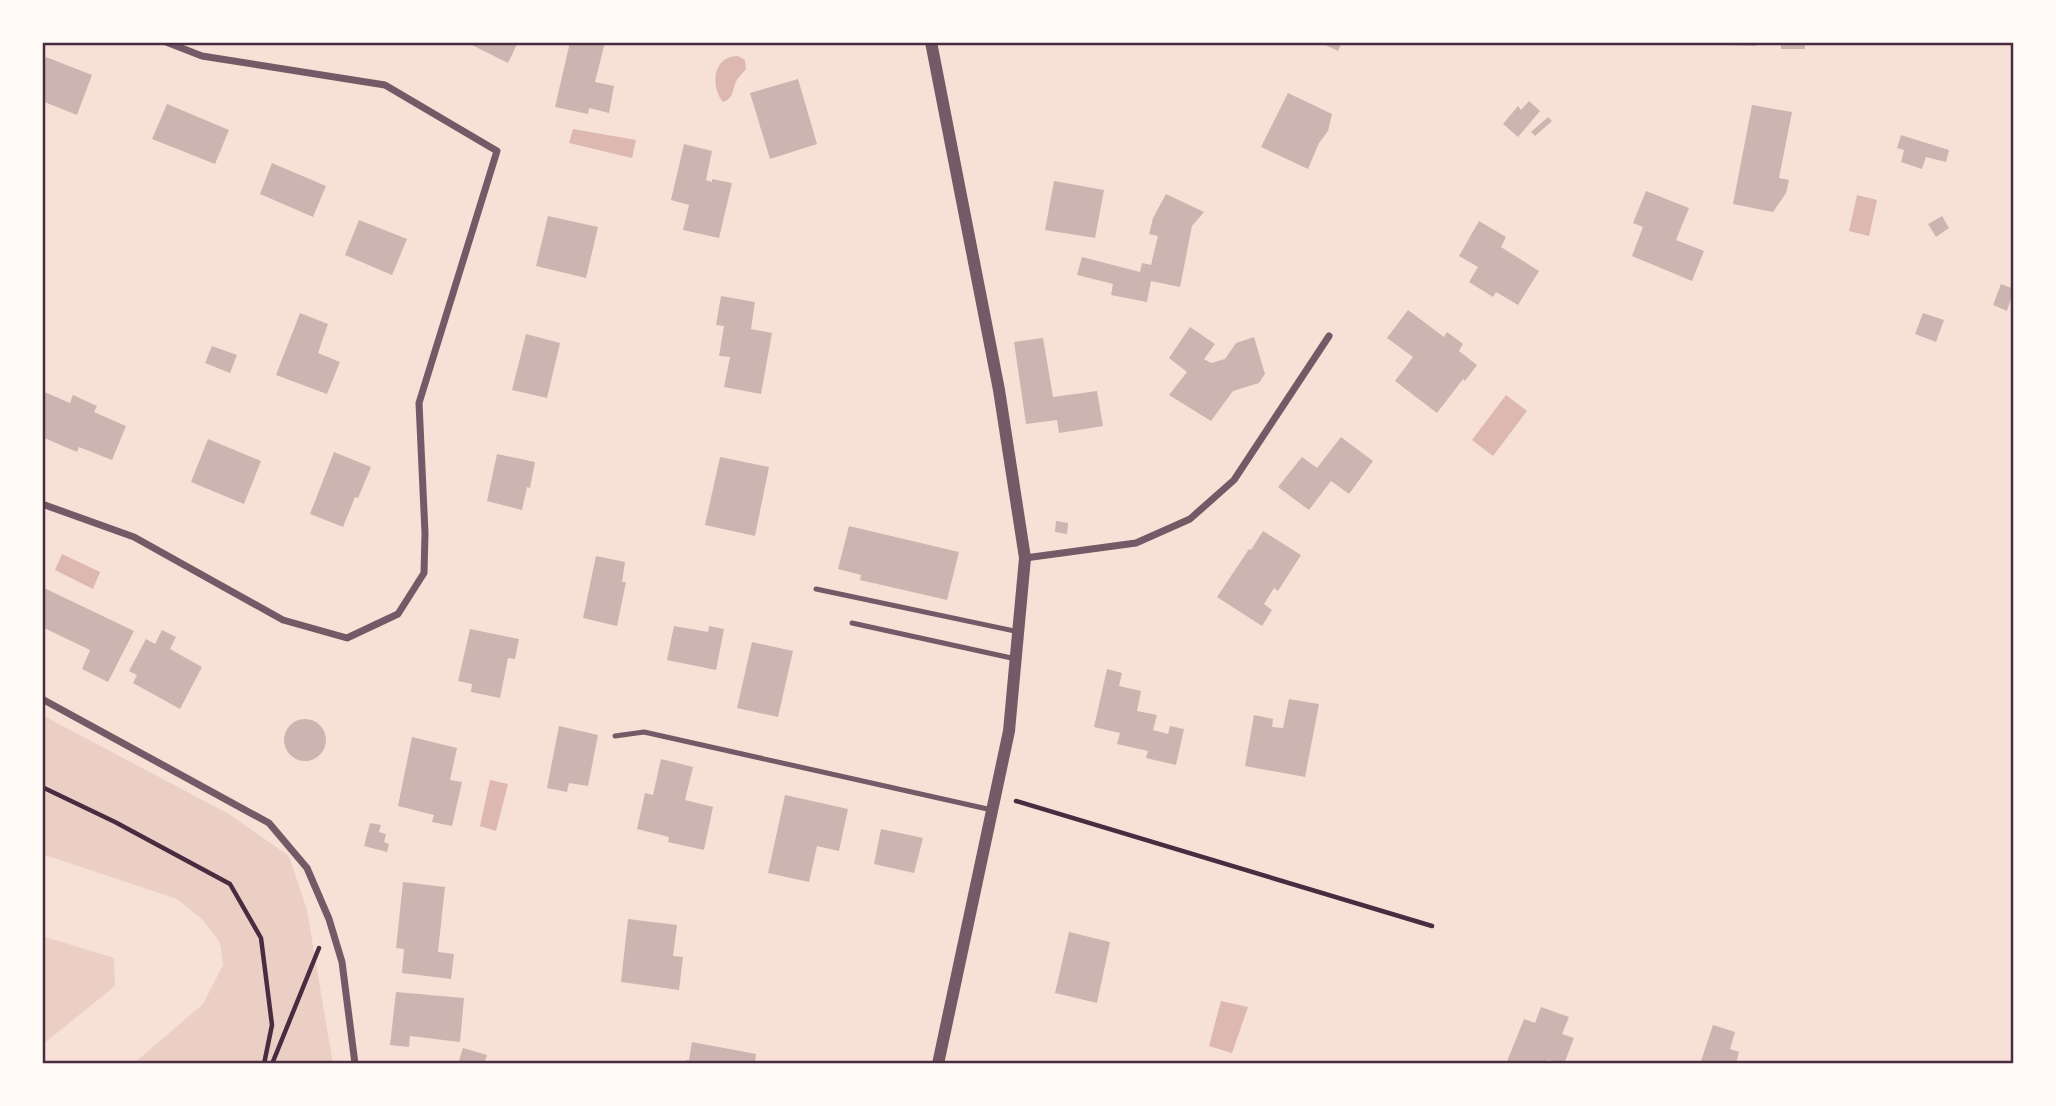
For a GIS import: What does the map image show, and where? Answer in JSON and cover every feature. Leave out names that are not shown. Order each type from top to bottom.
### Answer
[{"type":"street","points":[[42,504],[134,537],[283,620],[347,638],[398,614],[424,572],[425,533],[419,404],[497,151],[385,85],[202,56],[166,42]]},
{"type":"street","points":[[931,42],[999,390],[1025,558],[1009,731],[938,1064]]},
{"type":"street","points":[[1025,558],[1136,542],[1190,519],[1234,480],[1329,336]]},
{"type":"street","points":[[42,699],[269,823],[307,868],[329,919],[342,962],[355,1064]]},
{"type":"lane","points":[[816,589],[1018,632]]},
{"type":"lane","points":[[852,623],[1016,659]]},
{"type":"lane","points":[[615,736],[644,732],[992,810]]},
{"type":"path","points":[[42,786],[230,884],[261,938],[272,1025],[264,1064]]},
{"type":"path","points":[[995,795],[1432,926]]},
{"type":"path","points":[[272,1064],[329,919]]},
{"type":"shaded area","points":[[738,56],[745,60],[746,69],[736,82],[730,97],[723,102],[716,88],[716,73],[723,61]]},
{"type":"shaded area","points":[[573,129],[636,140],[632,158],[569,143]]},
{"type":"shaded area","points":[[1857,195],[1877,200],[1869,236],[1849,231]]},
{"type":"shaded area","points":[[1506,395],[1527,411],[1493,456],[1472,440]]},
{"type":"shaded area","points":[[62,554],[100,572],[93,589],[55,570]]},
{"type":"shaded area","points":[[42,715],[229,814],[289,856],[307,910],[333,1064],[133,1064],[203,1004],[223,965],[220,943],[203,920],[177,899],[42,854]]},
{"type":"shaded area","points":[[490,780],[508,784],[496,831],[480,826]]},
{"type":"shaded area","points":[[42,936],[114,958],[115,986],[42,1045]]},
{"type":"shaded area","points":[[1221,1001],[1248,1007],[1232,1053],[1209,1046]]},
{"type":"building","points":[[466,42],[518,42],[508,63]]},
{"type":"building","points":[[570,42],[605,42],[595,82],[614,86],[609,113],[589,108],[588,114],[555,107]]},
{"type":"building","points":[[1319,42],[1342,42],[1338,51]]},
{"type":"building","points":[[1724,42],[1756,42],[1756,46],[1724,45]]},
{"type":"building","points":[[1781,42],[1805,42],[1805,49],[1781,49]]},
{"type":"building","points":[[46,57],[92,75],[77,115],[42,101],[42,68]]},
{"type":"building","points":[[798,79],[817,144],[770,159],[750,93]]},
{"type":"building","points":[[1288,93],[1332,114],[1328,131],[1319,143],[1308,169],[1261,147]]},
{"type":"building","points":[[1529,101],[1540,111],[1518,137],[1503,124],[1518,106],[1521,110]]},
{"type":"building","points":[[167,104],[229,130],[215,164],[152,139]]},
{"type":"building","points":[[1752,105],[1792,112],[1779,178],[1789,180],[1786,193],[1773,212],[1733,204]]},
{"type":"building","points":[[1548,117],[1552,121],[1535,136],[1531,132]]},
{"type":"building","points":[[1901,135],[1949,150],[1946,162],[1926,157],[1922,169],[1901,162],[1904,150],[1897,148]]},
{"type":"building","points":[[684,144],[712,151],[706,180],[732,183],[719,238],[683,230],[689,205],[671,200]]},
{"type":"building","points":[[272,163],[326,186],[313,217],[260,194]]},
{"type":"building","points":[[1054,181],[1104,190],[1095,238],[1045,230]]},
{"type":"building","points":[[1646,191],[1689,208],[1676,240],[1704,251],[1692,281],[1632,256],[1643,227],[1633,223]]},
{"type":"building","points":[[1166,194],[1204,212],[1192,226],[1180,287],[1151,281],[1147,302],[1111,295],[1113,284],[1077,275],[1082,257],[1140,272],[1142,263],[1151,265],[1158,236],[1149,234],[1153,218]]},
{"type":"building","points":[[548,216],[598,227],[586,278],[536,266]]},
{"type":"building","points":[[1942,216],[1949,228],[1936,237],[1928,224]]},
{"type":"building","points":[[359,220],[407,239],[392,275],[345,255]]},
{"type":"building","points":[[1479,221],[1506,237],[1501,247],[1539,271],[1518,305],[1496,292],[1493,297],[1469,282],[1478,267],[1459,256]]},
{"type":"building","points":[[2001,284],[2014,289],[2007,311],[1993,305]]},
{"type":"building","points":[[721,296],[755,302],[751,329],[772,333],[761,394],[724,387],[730,357],[719,356],[724,326],[716,325]]},
{"type":"building","points":[[1408,310],[1444,337],[1447,332],[1463,344],[1459,351],[1477,365],[1437,413],[1395,381],[1413,357],[1387,338]]},
{"type":"building","points":[[300,313],[328,324],[318,353],[340,362],[327,394],[276,375]]},
{"type":"building","points":[[1923,313],[1944,320],[1936,342],[1915,334]]},
{"type":"building","points":[[1190,327],[1215,344],[1204,359],[1211,363],[1225,359],[1236,343],[1254,337],[1265,374],[1259,383],[1233,391],[1211,421],[1169,395],[1187,372],[1169,358]]},
{"type":"building","points":[[526,334],[560,343],[547,398],[512,390]]},
{"type":"building","points":[[1043,338],[1053,397],[1097,391],[1103,426],[1059,433],[1057,420],[1026,424],[1014,342]]},
{"type":"building","points":[[212,346],[237,355],[230,373],[205,363]]},
{"type":"building","points":[[42,391],[70,403],[73,395],[97,406],[94,412],[126,426],[112,460],[79,447],[77,452],[42,437]]},
{"type":"building","points":[[1341,437],[1373,461],[1349,494],[1331,481],[1309,510],[1278,487],[1302,457],[1317,468]]},
{"type":"building","points":[[208,439],[261,461],[244,504],[191,482]]},
{"type":"building","points":[[334,452],[371,467],[343,527],[310,514]]},
{"type":"building","points":[[497,454],[535,462],[522,510],[487,501]]},
{"type":"building","points":[[720,457],[769,467],[755,536],[705,525]]},
{"type":"building","points":[[1056,521],[1068,523],[1067,534],[1055,532]]},
{"type":"building","points":[[849,526],[959,552],[947,600],[860,580],[861,575],[838,569]]},
{"type":"building","points":[[1263,531],[1301,555],[1278,591],[1274,588],[1264,604],[1272,610],[1262,626],[1217,597]]},
{"type":"building","points":[[596,556],[625,562],[622,582],[626,582],[617,626],[583,618]]},
{"type":"building","points":[[42,587],[134,631],[108,682],[82,669],[90,650],[42,627]]},
{"type":"building","points":[[674,626],[708,632],[709,626],[724,629],[716,670],[667,660]]},
{"type":"building","points":[[470,629],[519,639],[515,659],[508,658],[500,698],[471,692],[472,684],[458,681]]},
{"type":"building","points":[[162,630],[176,637],[170,649],[202,667],[180,709],[133,683],[137,675],[129,671],[146,639],[155,644]]},
{"type":"building","points":[[752,642],[793,651],[778,717],[737,708]]},
{"type":"building","points":[[1107,669],[1122,673],[1119,686],[1141,691],[1137,711],[1157,715],[1153,730],[1168,734],[1170,726],[1184,729],[1176,765],[1146,758],[1148,751],[1117,744],[1120,733],[1094,727]]},
{"type":"building","points":[[1289,699],[1319,704],[1305,777],[1245,766],[1254,715],[1273,719],[1272,727],[1283,728]]},
{"type":"building","points":[[305,719],[320,725],[326,740],[320,755],[305,761],[290,755],[284,740],[290,725]]},
{"type":"building","points":[[559,726],[598,735],[588,786],[569,783],[567,792],[547,788]]},
{"type":"building","points":[[412,737],[457,748],[450,780],[462,782],[452,826],[432,822],[434,815],[398,806]]},
{"type":"building","points":[[661,759],[693,767],[685,800],[713,807],[704,850],[668,842],[669,837],[637,829],[645,793],[653,795]]},
{"type":"building","points":[[785,795],[848,809],[839,851],[817,846],[809,882],[768,873]]},
{"type":"building","points":[[370,823],[381,825],[379,832],[386,834],[384,842],[389,844],[387,852],[364,846]]},
{"type":"building","points":[[881,829],[923,838],[914,873],[874,864]]},
{"type":"building","points":[[403,882],[445,887],[438,952],[454,954],[451,979],[402,973],[404,949],[396,948]]},
{"type":"building","points":[[628,919],[677,925],[673,956],[683,957],[679,990],[621,982]]},
{"type":"building","points":[[1069,932],[1110,942],[1097,1003],[1055,993]]},
{"type":"building","points":[[396,992],[464,998],[460,1042],[410,1036],[409,1047],[390,1045]]},
{"type":"building","points":[[1541,1007],[1569,1017],[1562,1034],[1574,1038],[1564,1064],[1548,1060],[1546,1064],[1506,1064],[1524,1019],[1535,1023]]},
{"type":"building","points":[[1713,1025],[1735,1032],[1730,1049],[1739,1052],[1736,1064],[1700,1064]]},
{"type":"building","points":[[692,1042],[756,1054],[755,1064],[685,1064],[686,1060],[689,1060]]},
{"type":"building","points":[[463,1048],[487,1055],[484,1064],[458,1064]]}]
